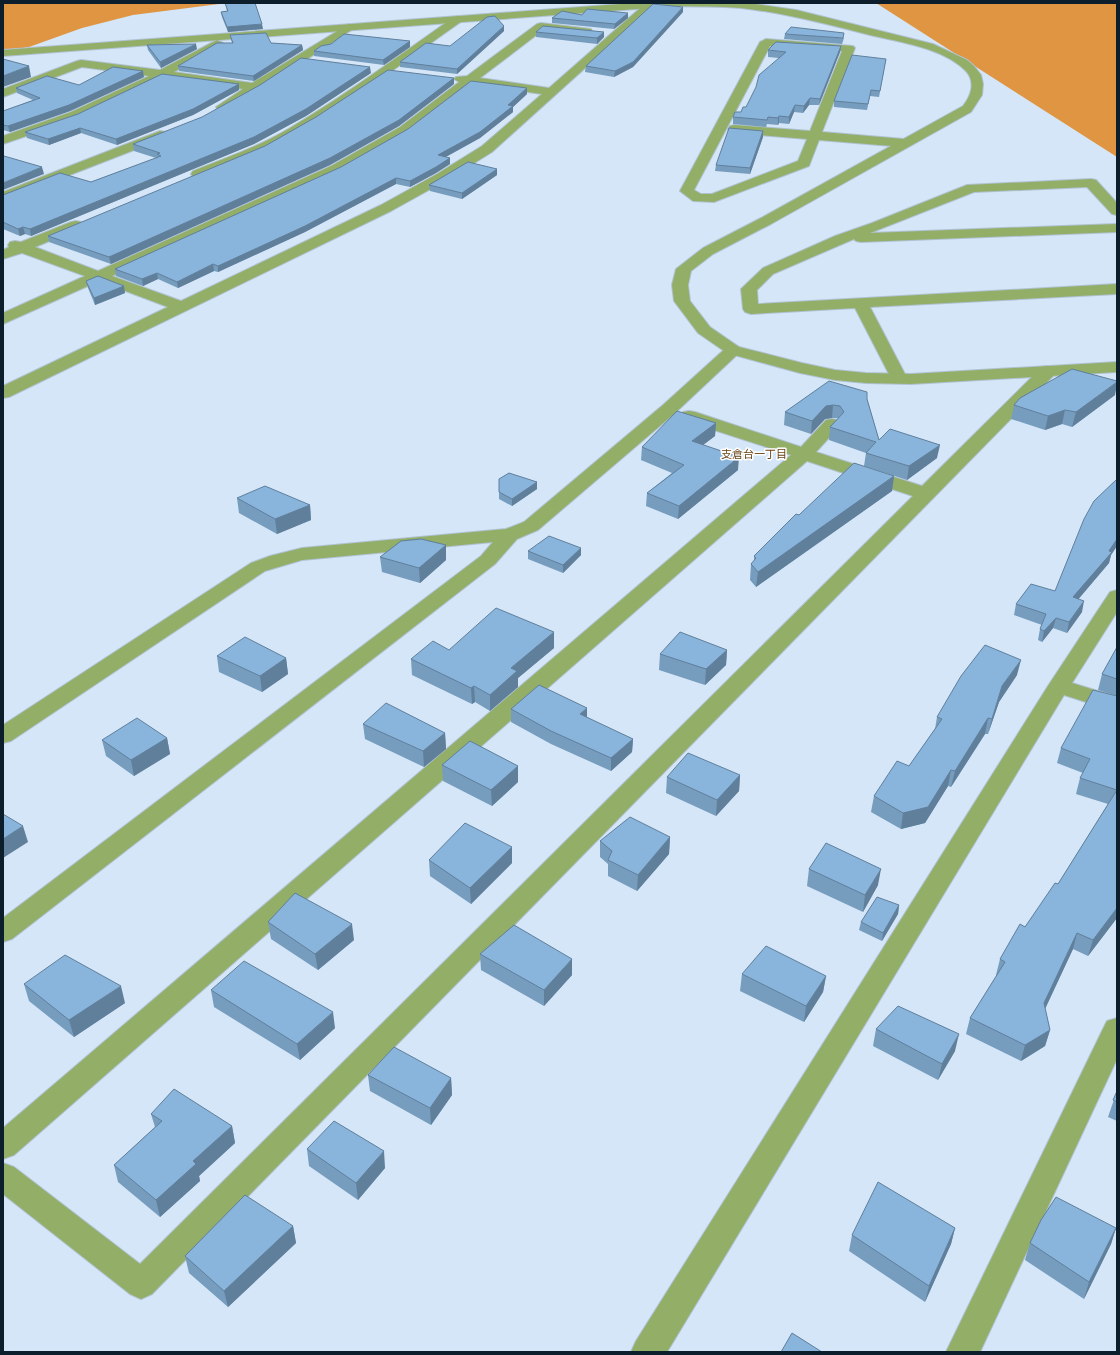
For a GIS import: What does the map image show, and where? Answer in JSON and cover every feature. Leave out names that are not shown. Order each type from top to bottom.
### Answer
[{"type":"street","points":[[3,53],[677,3],[732,5],[796,12],[930,46],[967,64],[978,82],[977,95],[967,109],[766,221],[708,251],[684,269],[680,285],[682,301],[704,330],[733,350],[800,368],[834,375],[866,378],[899,378],[1117,367]]},
{"type":"street","points":[[3,393],[386,208],[442,177],[487,149],[650,5]]},
{"type":"street","points":[[188,178],[260,148],[294,131],[386,70],[458,19]]},
{"type":"street","points":[[3,320],[336,169],[404,130],[540,26],[616,34]]},
{"type":"street","points":[[210,113],[256,87],[349,27]]},
{"type":"street","points":[[766,42],[849,48],[814,136],[804,163],[714,198],[698,198],[687,191],[766,42]]},
{"type":"street","points":[[3,140],[75,115],[164,73],[217,43]]},
{"type":"street","points":[[299,59],[315,61]]},
{"type":"street","points":[[3,93],[81,63],[164,73],[256,87]]},
{"type":"street","points":[[370,68],[401,72]]},
{"type":"street","points":[[446,77],[552,92]]},
{"type":"street","points":[[720,128],[904,144]]},
{"type":"street","points":[[3,196],[172,130]]},
{"type":"street","points":[[1117,211],[1091,183],[972,188],[840,239],[768,271],[749,289],[751,309],[1117,289]]},
{"type":"street","points":[[3,255],[87,220]]},
{"type":"street","points":[[840,239],[1117,228]]},
{"type":"street","points":[[3,240],[182,307]]},
{"type":"street","points":[[860,303],[899,378]]},
{"type":"street","points":[[3,736],[258,567],[277,560],[302,554],[510,535],[531,526],[669,409],[733,350]]},
{"type":"street","points":[[3,1176],[141,1284],[1048,371]]},
{"type":"street","points":[[669,409],[927,494]]},
{"type":"street","points":[[3,1146],[804,454],[832,424]]},
{"type":"street","points":[[3,932],[488,560],[510,535]]},
{"type":"street","points":[[648,1352],[1059,686],[1117,596]]},
{"type":"street","points":[[1059,686],[1117,705]]},
{"type":"street","points":[[963,1352],[1117,1029]]},
{"type":"shaded area","points":[[3,3],[227,3],[133,15],[82,28],[29,47],[3,52]]},
{"type":"shaded area","points":[[876,3],[1117,3],[1117,157]]},
{"type":"building","points":[[225,3],[255,3],[262,24],[227,27],[221,12],[228,11]]},
{"type":"building","points":[[653,4],[683,7],[633,62],[615,71],[586,66]]},
{"type":"building","points":[[587,9],[628,13],[615,24],[552,18],[562,11],[582,15]]},
{"type":"building","points":[[495,16],[504,26],[457,69],[400,62],[426,43],[450,46],[487,17]]},
{"type":"building","points":[[543,26],[604,32],[597,38],[536,32]]},
{"type":"building","points":[[791,27],[844,33],[843,38],[785,34]]},
{"type":"building","points":[[266,33],[271,43],[302,45],[253,76],[178,66],[217,43],[233,43],[230,35]]},
{"type":"building","points":[[344,34],[410,41],[383,60],[314,51],[321,46],[331,44]]},
{"type":"building","points":[[776,42],[841,46],[820,99],[810,98],[804,106],[795,105],[789,117],[768,117],[767,120],[733,117],[735,112],[741,112],[743,107],[746,107],[756,87],[759,75],[786,52],[768,50]]},
{"type":"building","points":[[196,44],[160,62],[147,45]]},
{"type":"building","points":[[852,55],[886,59],[880,91],[871,90],[868,104],[834,101]]},
{"type":"building","points":[[301,58],[370,67],[306,109],[254,137],[30,229],[23,227],[18,229],[3,222],[3,195],[60,173],[91,182],[161,156],[157,154],[160,153],[133,144],[202,117],[260,85]]},
{"type":"building","points":[[3,59],[29,66],[3,76]]},
{"type":"building","points":[[113,67],[143,71],[69,105],[8,126],[3,125],[3,111],[40,98],[16,88],[47,76],[79,85]]},
{"type":"building","points":[[388,70],[454,78],[399,120],[330,158],[109,257],[48,236],[265,146],[316,117]]},
{"type":"building","points":[[162,74],[239,84],[193,109],[116,139],[80,128],[48,139],[25,132],[78,114]]},
{"type":"building","points":[[471,81],[527,88],[508,105],[513,106],[480,132],[438,155],[450,158],[410,181],[396,178],[305,226],[218,266],[213,264],[177,282],[157,273],[142,279],[115,269],[341,167],[408,129]]},
{"type":"building","points":[[729,128],[763,131],[750,168],[716,165]]},
{"type":"building","points":[[4,156],[42,167],[3,183]]},
{"type":"building","points":[[468,162],[497,169],[462,193],[429,185]]},
{"type":"building","points":[[98,276],[124,286],[94,298],[86,281]]},
{"type":"building","points":[[1072,369],[1117,382],[1076,412],[1065,410],[1048,416],[1014,405],[1020,398]]},
{"type":"building","points":[[829,381],[867,392],[867,399],[879,440],[890,429],[940,445],[909,466],[866,453],[876,442],[830,427],[844,412],[840,406],[826,406],[812,421],[785,412]]},
{"type":"building","points":[[677,411],[716,423],[692,441],[739,457],[679,506],[647,493],[684,465],[642,447]]},
{"type":"building","points":[[854,463],[894,476],[758,572],[751,564],[756,558],[754,556],[796,514],[799,515]]},
{"type":"building","points":[[509,473],[537,482],[512,499],[499,492],[499,479]]},
{"type":"building","points":[[1117,479],[1117,539],[1109,551],[1112,552],[1073,597],[1084,601],[1069,622],[1056,618],[1044,631],[1040,629],[1046,614],[1016,604],[1031,584],[1055,591],[1084,519],[1094,501]]},
{"type":"building","points":[[265,486],[310,505],[275,519],[237,498]]},
{"type":"building","points":[[549,536],[581,548],[563,565],[528,551]]},
{"type":"building","points":[[421,539],[446,545],[419,568],[380,557],[401,541]]},
{"type":"building","points":[[496,608],[554,632],[511,668],[517,671],[490,695],[474,686],[471,688],[411,659],[433,641],[449,650]]},
{"type":"building","points":[[680,632],[727,650],[706,669],[660,654]]},
{"type":"building","points":[[245,637],[286,658],[260,676],[217,656]]},
{"type":"building","points":[[985,645],[1021,660],[1002,686],[992,719],[988,718],[955,771],[951,770],[928,807],[903,813],[874,796],[897,761],[909,766],[942,719],[937,717],[961,676]]},
{"type":"building","points":[[1117,647],[1117,679],[1102,674]]},
{"type":"building","points":[[539,685],[587,708],[580,714],[633,739],[611,758],[551,731],[511,709]]},
{"type":"building","points":[[1093,690],[1117,696],[1117,790],[1080,778],[1090,759],[1061,748]]},
{"type":"building","points":[[386,703],[445,733],[423,751],[363,724]]},
{"type":"building","points":[[137,718],[167,738],[131,760],[102,740]]},
{"type":"building","points":[[470,741],[518,766],[491,790],[442,765]]},
{"type":"building","points":[[688,753],[740,775],[717,800],[667,777]]},
{"type":"building","points":[[1117,790],[1117,908],[1093,940],[1077,933],[1044,1003],[1050,1030],[1025,1045],[970,1018],[1005,962],[1000,959],[1020,924],[1025,927],[1055,883],[1058,884]]},
{"type":"building","points":[[3,814],[23,826],[3,839]]},
{"type":"building","points":[[630,817],[670,837],[638,875],[608,860],[612,851],[600,841]]},
{"type":"building","points":[[465,823],[512,847],[470,888],[429,860]]},
{"type":"building","points":[[826,843],[881,869],[865,895],[809,869]]},
{"type":"building","points":[[295,893],[352,924],[315,954],[268,922]]},
{"type":"building","points":[[877,897],[899,905],[883,933],[861,922]]},
{"type":"building","points":[[514,925],[572,959],[544,990],[480,954]]},
{"type":"building","points":[[766,946],[826,976],[806,1006],[742,974]]},
{"type":"building","points":[[65,955],[121,986],[69,1020],[24,984]]},
{"type":"building","points":[[244,961],[333,1012],[297,1044],[211,990]]},
{"type":"building","points":[[898,1006],[959,1034],[942,1064],[876,1029]]},
{"type":"building","points":[[394,1047],[451,1078],[430,1108],[368,1075]]},
{"type":"building","points":[[174,1089],[232,1126],[193,1161],[196,1164],[156,1200],[114,1165],[162,1121],[151,1114]]},
{"type":"building","points":[[1117,1091],[1117,1102],[1113,1100]]},
{"type":"building","points":[[334,1121],[384,1151],[356,1183],[307,1149]]},
{"type":"building","points":[[878,1182],[955,1228],[929,1286],[852,1235]]},
{"type":"building","points":[[245,1195],[293,1226],[224,1291],[185,1256]]},
{"type":"building","points":[[1056,1197],[1116,1228],[1089,1282],[1030,1243],[1041,1220]]},
{"type":"building","points":[[792,1333],[822,1352],[781,1352]]},
{"type":"district","name":"支倉台一丁目","points":[[754,454]]}]
